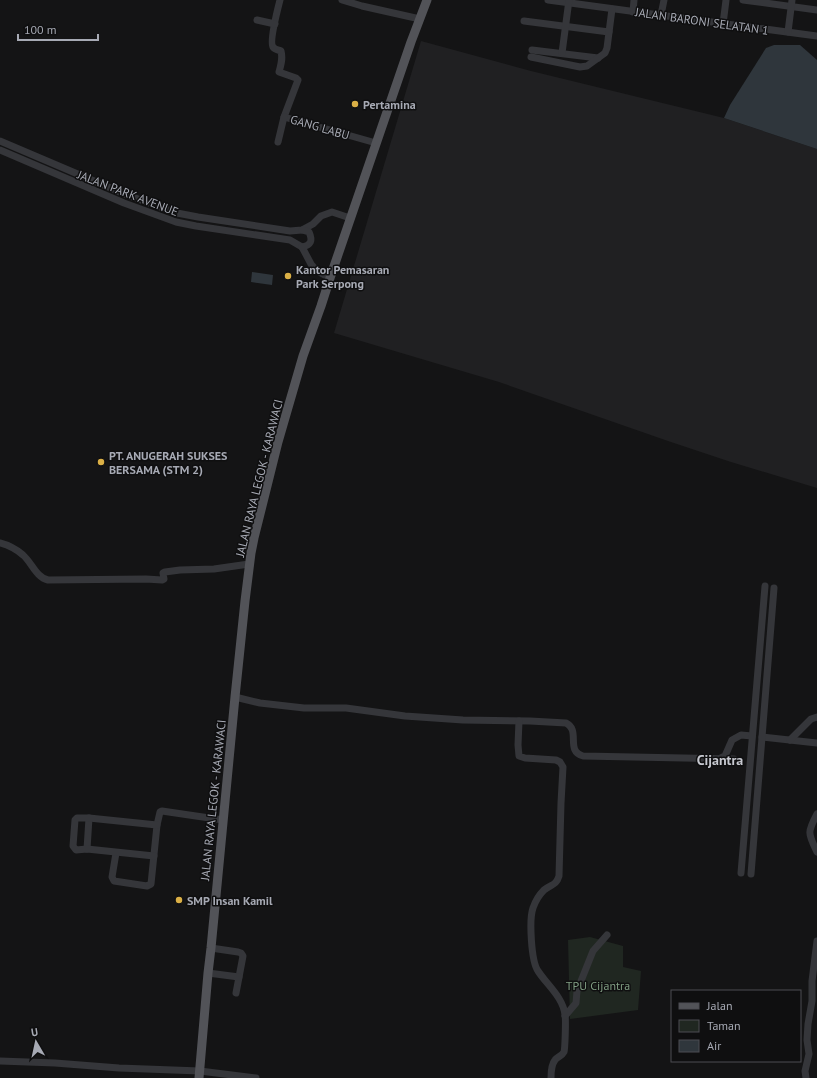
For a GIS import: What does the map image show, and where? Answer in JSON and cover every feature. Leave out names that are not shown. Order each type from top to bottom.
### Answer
[{"type":"main road","name":"JALAN RAYA LEGOK - KARAWACI","points":[[199,1074],[235,697],[249,564],[254,538],[278,442],[303,356],[411,42],[427,0]]},
{"type":"street","name":"GANG LABU","points":[[280,0],[272,36],[272,47],[281,51],[282,53],[279,72],[298,80],[284,117],[376,143]]},
{"type":"street","points":[[342,0],[420,19]]},
{"type":"street","name":"JALAN BARONI SELATAN 1","points":[[548,0],[569,1],[661,16],[817,36]]},
{"type":"street","points":[[633,12],[634,0]]},
{"type":"street","points":[[661,16],[664,0]]},
{"type":"street","points":[[723,24],[726,0]]},
{"type":"street","points":[[743,0],[792,3],[817,10]]},
{"type":"street","points":[[562,53],[569,1]]},
{"type":"street","points":[[788,32],[792,3]]},
{"type":"street","points":[[598,58],[562,53],[531,53],[580,67],[588,66],[605,53],[612,9]]},
{"type":"street","points":[[258,20],[275,24]]},
{"type":"street","points":[[524,21],[609,32]]},
{"type":"street","points":[[809,35],[817,43]]},
{"type":"street","points":[[278,142],[284,117]]},
{"type":"street","name":"JALAN PARK AVENUE","points":[[0,141],[127,195],[177,213],[290,231],[302,230]]},
{"type":"street","name":"JALAN PARK AVENUE","points":[[0,150],[124,203],[176,222],[290,240],[302,247]]},
{"type":"street","points":[[302,230],[313,224],[320,216],[332,212],[350,218]]},
{"type":"street","points":[[176,222],[177,213]]},
{"type":"street","points":[[185,224],[187,215]]},
{"type":"street","points":[[266,236],[267,227]]},
{"type":"street","points":[[302,230],[309,232],[311,237],[311,242],[307,246],[302,247],[311,264],[317,271],[330,278]]},
{"type":"street","points":[[0,543],[23,556],[43,579],[48,580],[162,580],[164,579],[163,573],[165,572],[214,569],[249,564]]},
{"type":"street","points":[[741,873],[764,586]]},
{"type":"street","points":[[751,874],[774,588]]},
{"type":"street","points":[[235,697],[260,703],[304,708],[346,708],[405,716],[566,723],[572,727],[575,750],[578,754],[583,756],[734,759]]},
{"type":"street","points":[[756,697],[765,698]]},
{"type":"street","points":[[790,740],[811,719],[817,717]]},
{"type":"street","points":[[519,721],[519,756],[525,758],[556,760],[560,762],[562,767],[559,876],[556,883],[543,891],[533,908],[531,918],[535,967],[557,996],[565,1016],[564,1049],[561,1055],[554,1061],[551,1078]]},
{"type":"street","points":[[719,759],[725,756],[732,740],[741,735],[752,736]]},
{"type":"street","points":[[762,737],[817,743]]},
{"type":"street","points":[[747,799],[757,800]]},
{"type":"street","points":[[116,852],[112,877],[114,882],[147,886],[151,884],[158,814],[160,812],[162,811],[223,820]]},
{"type":"street","points":[[817,814],[812,825],[810,836],[817,852]]},
{"type":"street","points":[[154,856],[88,849],[76,850],[73,846],[76,819],[78,818],[157,825]]},
{"type":"street","points":[[88,849],[89,818]]},
{"type":"street","points":[[565,1016],[576,1003],[577,991],[593,951],[607,935]]},
{"type":"street","points":[[806,1078],[805,1071],[809,1054],[807,1040],[808,1024],[812,1001],[812,981],[817,941]]},
{"type":"street","points":[[211,948],[241,953],[243,958],[236,993]]},
{"type":"street","points":[[208,973],[239,978]]},
{"type":"street","points":[[0,1061],[56,1063],[256,1078]]},
{"type":"shaded area","points":[[421,41],[531,71],[724,118],[817,149],[817,488],[668,441],[499,382],[334,333]]},
{"type":"green space","name":"TPU Cijantra","points":[[590,937],[623,946],[623,967],[641,971],[638,1010],[570,1019],[568,940]]},
{"type":"water","points":[[774,45],[800,45],[817,60],[817,149],[724,118],[730,105],[766,48]]},
{"type":"water","points":[[252,272],[273,275],[272,285],[251,282]]},
{"type":"place","name":"Pertamina","points":[[355,104]]},
{"type":"place","name":"Kantor Pemasaran Park Serpong","points":[[288,276]]},
{"type":"place","name":"PT. ANUGERAH SUKSES BERSAMA (STM 2)","points":[[101,462]]},
{"type":"place","name":"SMP Insan Kamil","points":[[179,900]]},
{"type":"district","name":"Cijantra","points":[[720,760]]}]
